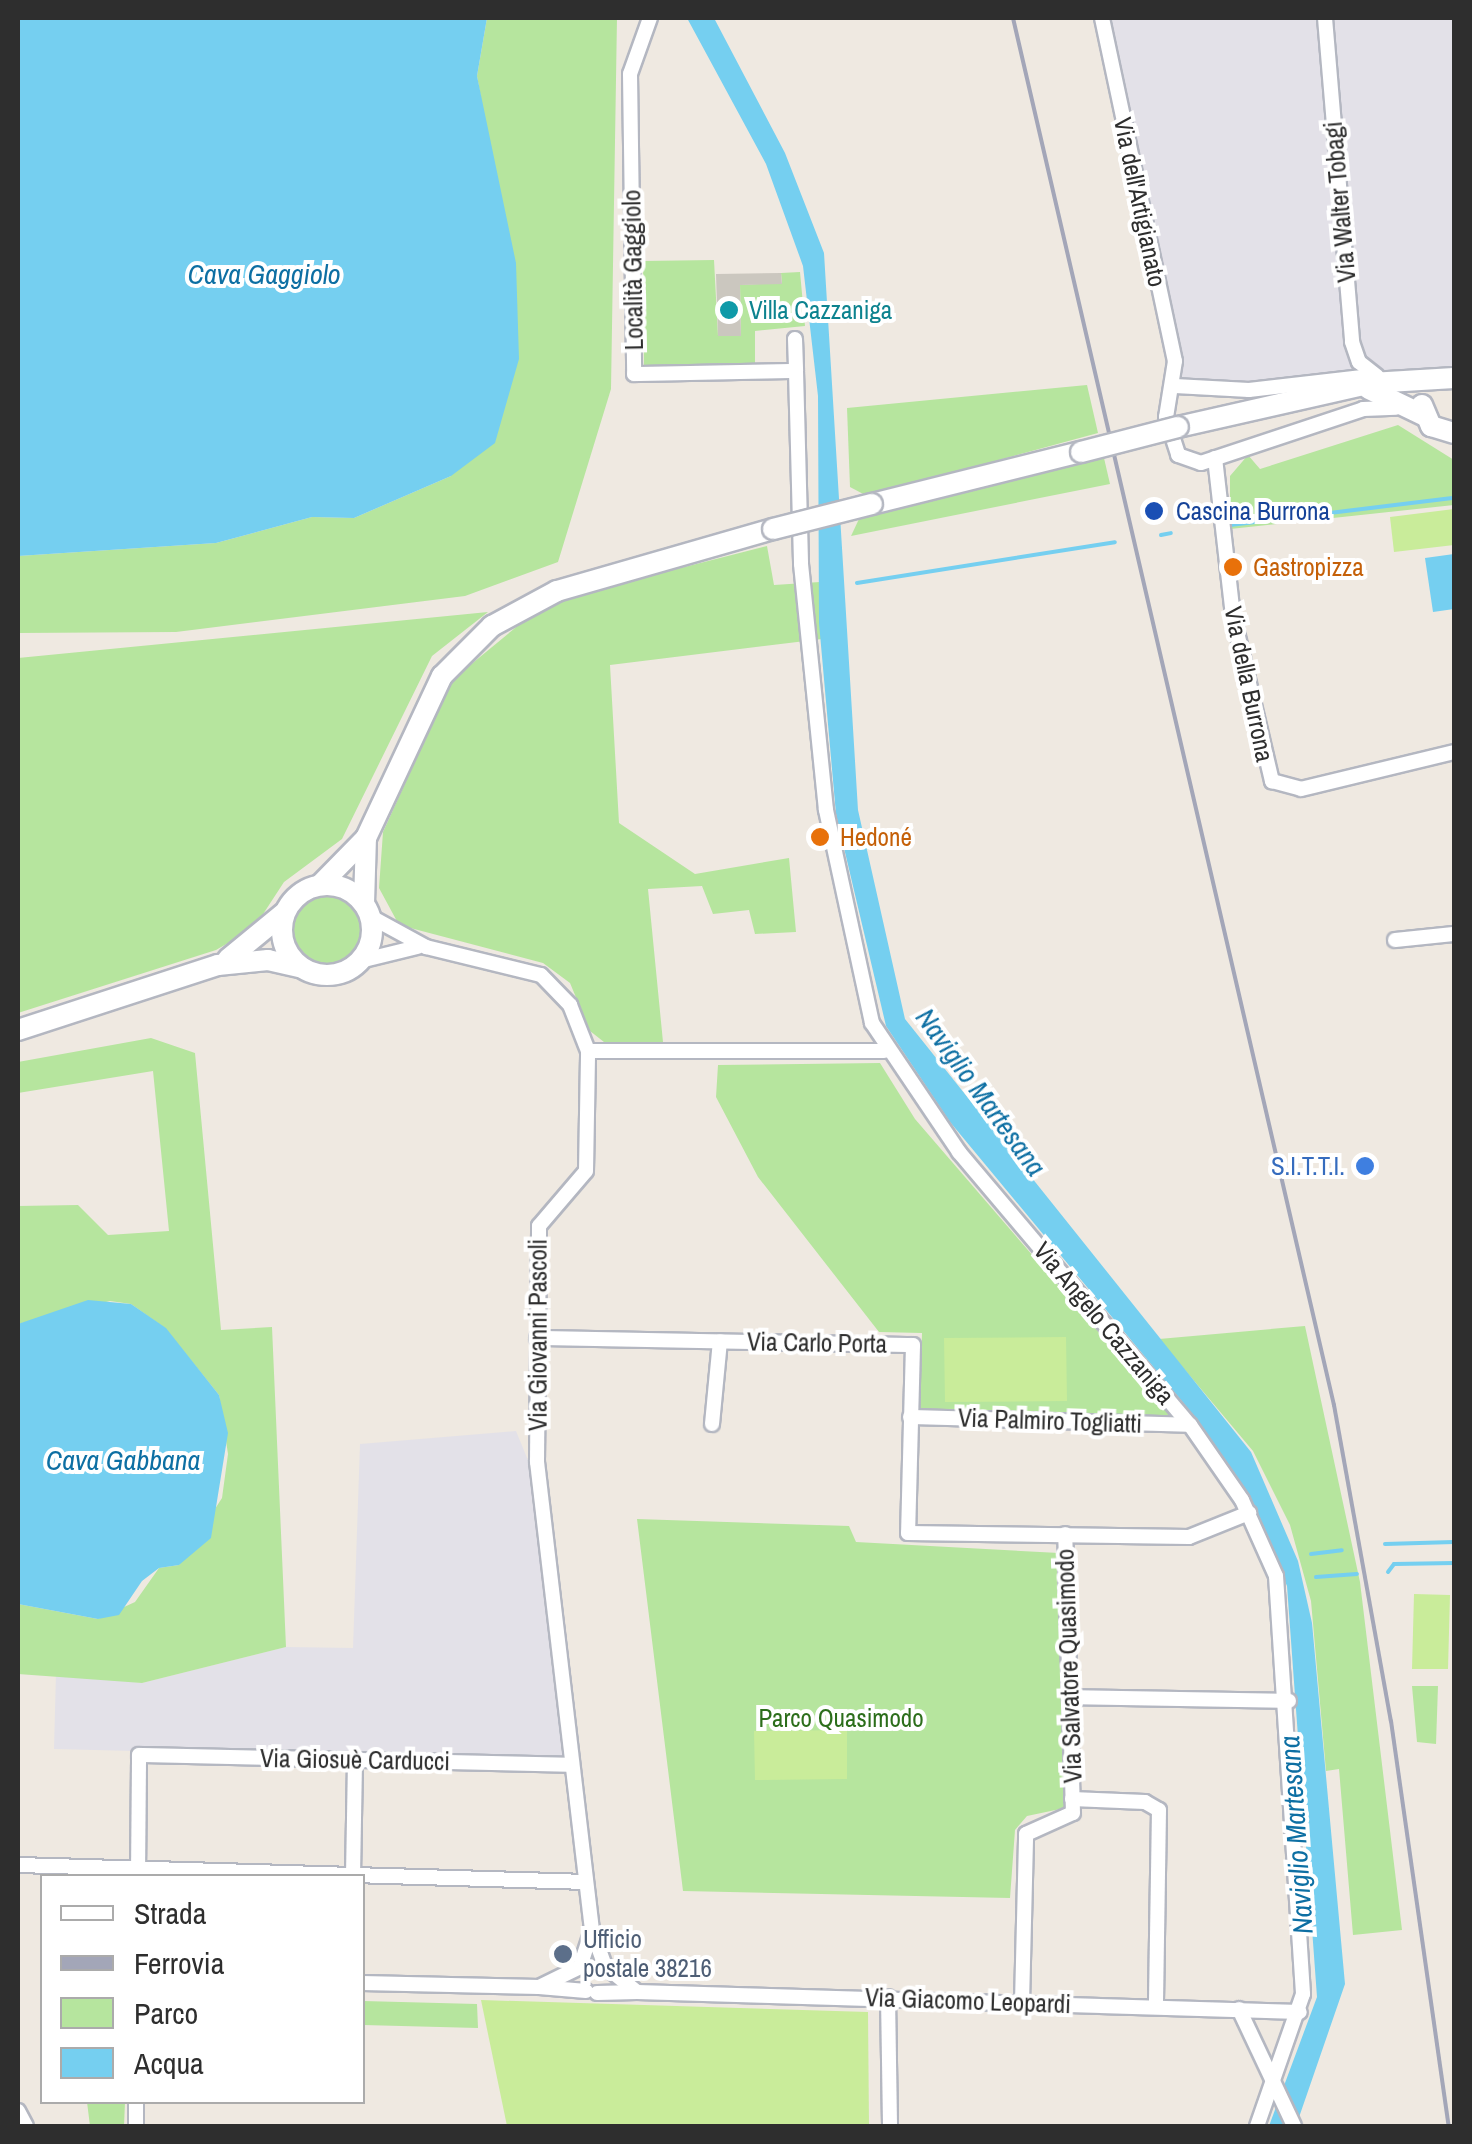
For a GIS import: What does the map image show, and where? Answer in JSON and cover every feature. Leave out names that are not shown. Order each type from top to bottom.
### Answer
[{"type":"street","name":"Località Gaggiolo","points":[[650,18],[630,74],[634,374],[796,371]]},
{"type":"street","name":"Via dell'Artigianato","points":[[1102,18],[1174,386],[1166,420],[1176,452],[1190,463],[1215,458]]},
{"type":"street","name":"Via Walter Tobagi","points":[[1325,18],[1352,342],[1359,362],[1377,376]]},
{"type":"street","points":[[796,338],[796,371]]},
{"type":"street","name":"Via Angelo Cazzaniga","points":[[796,371],[800,541],[828,826],[870,1018],[884,1051],[960,1152],[1190,1425],[1250,1513],[1282,1602],[1303,1926],[1300,2012],[1256,2126]]},
{"type":"street","points":[[1174,386],[1249,390],[1377,376],[1400,383]]},
{"type":"street","points":[[218,965],[320,884],[366,838],[442,676],[498,622],[565,588],[773,529],[1178,426],[1352,390],[1444,380]]},
{"type":"street","points":[[1425,419],[1423,397],[1444,380]]},
{"type":"street","points":[[1352,390],[1386,393],[1454,433]]},
{"type":"street","points":[[1215,458],[1375,406],[1425,419]]},
{"type":"street","name":"Via della Burrona","points":[[1215,458],[1233,615],[1259,752],[1276,783],[1306,788],[1454,752]]},
{"type":"street","points":[[360,961],[368,911],[366,838]]},
{"type":"street","points":[[320,884],[345,888],[368,911],[426,946],[541,975],[570,1006],[588,1051],[884,1051]]},
{"type":"street","points":[[284,913],[284,944],[302,968]]},
{"type":"street","points":[[1395,940],[1454,934]]},
{"type":"street","points":[[18,1030],[218,965],[268,960],[326,975],[360,961],[426,946]]},
{"type":"street","name":"Via Giovanni Pascoli","points":[[588,1051],[587,1165],[539,1223],[538,1480],[592,1930],[605,1966]]},
{"type":"street","name":"Via Carlo Porta","points":[[537,1338],[913,1345],[910,1416]]},
{"type":"street","name":"Via Carlo Porta","points":[[712,1424],[720,1341]]},
{"type":"street","points":[[910,1416],[908,1533],[1194,1537],[1250,1513]]},
{"type":"street","name":"Via Palmiro Togliatti","points":[[910,1416],[1190,1425]]},
{"type":"street","name":"Via Salvatore Quasimodo","points":[[1022,2003],[1026,1834],[1033,1825],[1069,1820],[1072,1798],[1065,1534]]},
{"type":"street","points":[[1070,1697],[1289,1701]]},
{"type":"street","name":"Via Giosuè Carducci","points":[[138,1872],[139,1755],[572,1765]]},
{"type":"street","points":[[353,1874],[355,1760]]},
{"type":"street","points":[[1072,1798],[1145,1802],[1160,1810],[1156,2007]]},
{"type":"street","points":[[18,1865],[281,1874]]},
{"type":"street","points":[[365,1875],[586,1882]]},
{"type":"street","name":"Via Giovanni Pascoli","points":[[580,1967],[592,1930]]},
{"type":"street","points":[[605,1966],[636,1992]]},
{"type":"street","points":[[580,1967],[591,1992],[608,1982],[605,1966]]},
{"type":"street","name":"Via Giacomo Leopardi","points":[[539,1987],[580,1967],[605,1966]]},
{"type":"street","name":"Via Giacomo Leopardi","points":[[365,1983],[1300,2012]]},
{"type":"street","points":[[888,1997],[890,2126]]},
{"type":"street","points":[[1239,2009],[1294,2126]]},
{"type":"street","points":[[18,2111],[26,2126]]},
{"type":"shaded area","points":[[1097,18],[1454,18],[1454,372],[1191,393],[1169,369]]},
{"type":"shaded area","points":[[516,1431],[534,1475],[569,1762],[54,1749],[56,1673],[142,1683],[286,1647],[353,1648],[360,1444]]},
{"type":"green space","points":[[487,18],[617,18],[611,389],[558,562],[465,596],[176,632],[18,633],[18,556],[216,543],[312,517],[354,518],[451,476],[497,187],[477,76]]},
{"type":"green space","points":[[714,260],[718,336],[741,335],[740,285],[782,283],[781,273],[800,272],[805,326],[755,331],[755,368],[644,370],[643,261]]},
{"type":"green space","points":[[1087,385],[1098,433],[867,496],[850,487],[847,408]]},
{"type":"green space","points":[[1398,425],[1454,460],[1454,505],[1230,529],[1230,476],[1248,455],[1260,469]]},
{"type":"green space","points":[[1104,458],[1110,484],[851,536],[859,519]]},
{"type":"green space","points":[[1454,509],[1454,545],[1394,552],[1390,517]]},
{"type":"green space","points":[[767,546],[774,585],[820,582],[822,639],[610,665],[619,823],[695,874],[789,858],[796,932],[755,934],[749,910],[713,914],[702,886],[648,889],[663,1042],[604,1042],[590,1031],[570,983],[543,963],[399,925],[379,888],[383,832],[452,680],[532,614],[567,597]]},
{"type":"green space","points":[[488,612],[432,656],[342,839],[284,882],[254,928],[216,950],[18,1013],[18,658]]},
{"type":"green space","points":[[327,892],[354,903],[365,930],[354,957],[327,968],[300,957],[289,930],[300,903]]},
{"type":"green space","points":[[151,1038],[195,1053],[221,1330],[272,1327],[286,1647],[142,1683],[18,1674],[18,1604],[98,1619],[135,1602],[159,1568],[179,1565],[222,1498],[228,1454],[219,1395],[165,1328],[131,1304],[110,1301],[18,1324],[18,1206],[78,1205],[108,1235],[169,1231],[153,1071],[18,1093],[18,1062]]},
{"type":"green space","points":[[880,1063],[915,1119],[1171,1416],[920,1409],[922,1333],[879,1332],[758,1177],[716,1097],[718,1065]]},
{"type":"green space","points":[[1305,1326],[1360,1582],[1402,1930],[1353,1935],[1339,1769],[1326,1771],[1311,1601],[1290,1525],[1253,1451],[1159,1339]]},
{"type":"green space","points":[[1066,1337],[1067,1401],[945,1402],[944,1338]]},
{"type":"green space","name":"Parco Quasimodo","points":[[637,1519],[849,1526],[856,1542],[1059,1553],[1065,1808],[1027,1816],[1015,1830],[1010,1898],[683,1891]]},
{"type":"green space","points":[[1414,1594],[1450,1595],[1448,1669],[1412,1669]]},
{"type":"green space","points":[[1412,1686],[1438,1686],[1436,1744],[1417,1742]]},
{"type":"green space","points":[[847,1730],[847,1779],[755,1780],[754,1731]]},
{"type":"green space","points":[[481,2000],[868,2012],[869,2126],[507,2126]]},
{"type":"green space","points":[[365,2001],[477,2004],[478,2028],[365,2025]]},
{"type":"green space","points":[[87,2104],[125,2104],[124,2126],[90,2126]]},
{"type":"water","name":"Cava Gaggiolo","points":[[18,18],[487,18],[477,76],[516,263],[519,359],[495,443],[451,476],[354,518],[312,517],[216,543],[18,556]]},
{"type":"water","points":[[687,18],[714,18],[785,153],[824,253],[858,810],[905,1019],[1251,1452],[1298,1561],[1312,1623],[1345,1984],[1296,2126],[1269,2126],[1317,1997],[1287,1586],[1252,1505],[1185,1405],[950,1122],[886,1026],[836,814],[819,623],[818,396],[803,266],[766,164]]},
{"type":"water","points":[[1454,554],[1454,609],[1433,612],[1425,558]]},
{"type":"water","name":"Cava Gabbana","points":[[88,1300],[131,1304],[166,1328],[219,1395],[228,1433],[211,1538],[179,1565],[159,1568],[142,1581],[119,1615],[98,1619],[18,1604],[18,1324]]},
{"type":"building","name":"Villa Cazzaniga","points":[[781,273],[782,284],[740,285],[741,336],[718,336],[716,274]]},
{"type":"waterway","points":[[1230,525],[1454,498]]},
{"type":"waterway","points":[[1161,535],[1171,533]]},
{"type":"waterway","points":[[857,583],[1115,542]]},
{"type":"waterway","points":[[1385,1544],[1454,1542]]},
{"type":"waterway","points":[[1311,1554],[1342,1550]]},
{"type":"waterway","points":[[1388,1572],[1394,1564],[1454,1563]]},
{"type":"waterway","points":[[1316,1577],[1357,1574]]},
{"type":"railway","points":[[1013,18],[1334,1405],[1391,1721],[1449,2126]]},
{"type":"place","name":"Villa Cazzaniga","points":[[729,310]]},
{"type":"place","name":"Cascina Burrona","points":[[1154,511]]},
{"type":"place","name":"Gastropizza","points":[[1233,567]]},
{"type":"place","name":"Hedoné","points":[[820,837]]},
{"type":"place","name":"S.I.T.T.I.","points":[[1365,1166]]},
{"type":"place","name":"Ufficio postale 38216","points":[[563,1954]]},
{"type":"water label","name":"Naviglio Martesana","points":[[981,1092]]},
{"type":"water label","name":"Naviglio Martesana","points":[[1296,1835]]}]
